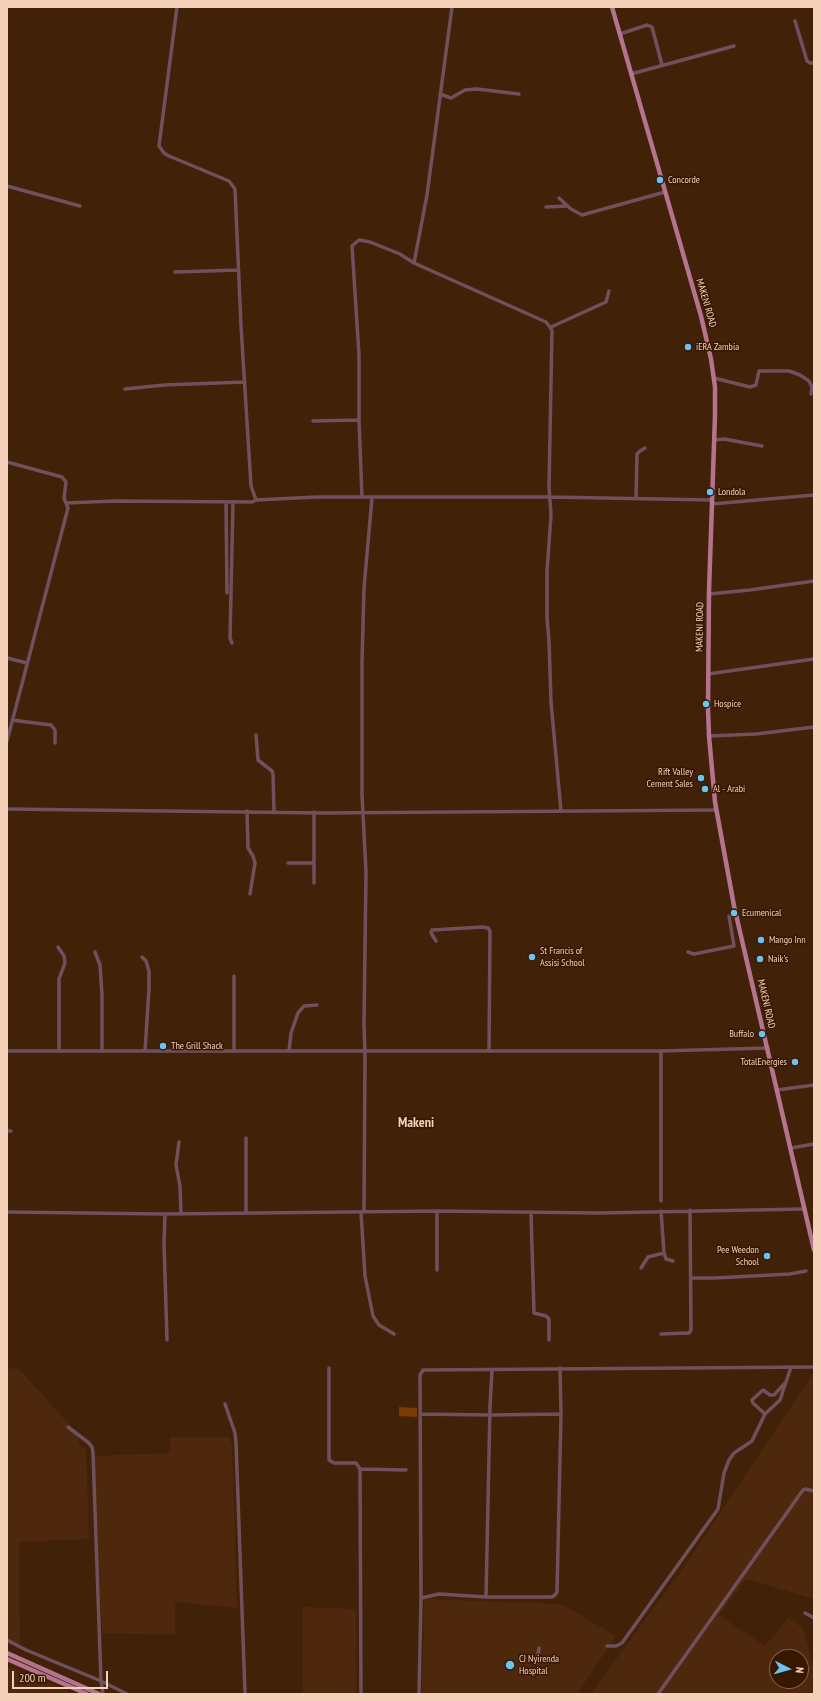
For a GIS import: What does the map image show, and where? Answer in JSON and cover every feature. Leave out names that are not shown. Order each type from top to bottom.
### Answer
[{"type":"main road","name":"MAKENI ROAD","points":[[612,7],[705,330],[714,378],[715,395],[708,674],[709,736],[716,810],[723,855],[736,915],[814,1250]]},
{"type":"main road","points":[[7,1653],[99,1694]]},
{"type":"main road","points":[[7,1659],[87,1694]]},
{"type":"street","points":[[177,7],[159,146],[164,153],[229,181],[234,185],[251,486],[256,500]]},
{"type":"street","points":[[414,263],[427,195],[452,7]]},
{"type":"street","points":[[795,21],[807,61],[810,64],[814,63]]},
{"type":"street","points":[[620,34],[647,26],[652,26],[662,65]]},
{"type":"street","points":[[631,74],[734,46]]},
{"type":"street","points":[[440,94],[451,98],[465,90],[477,89],[519,94]]},
{"type":"street","points":[[7,186],[80,206]]},
{"type":"street","points":[[559,198],[567,206],[579,214],[584,215],[666,192]]},
{"type":"street","points":[[546,207],[567,206]]},
{"type":"street","points":[[362,497],[359,420],[359,355],[352,246],[360,240],[370,242],[400,254],[414,263],[546,322],[551,327],[553,332],[549,497],[551,515],[547,571],[547,618],[551,702],[561,811]]},
{"type":"street","points":[[175,272],[238,270]]},
{"type":"street","points":[[551,327],[606,302],[608,291]]},
{"type":"street","points":[[714,378],[750,387],[756,384],[759,371],[784,370],[795,373],[809,381],[812,387],[811,394]]},
{"type":"street","points":[[125,389],[164,385],[245,382]]},
{"type":"street","points":[[313,421],[359,420]]},
{"type":"street","points":[[714,440],[724,439],[762,446]]},
{"type":"street","points":[[636,499],[637,454],[645,448]]},
{"type":"street","points":[[7,462],[62,477],[66,482],[64,498],[67,511],[9,728],[7,741]]},
{"type":"street","points":[[66,503],[139,500],[252,502],[256,500],[316,497],[549,497],[712,502],[814,495]]},
{"type":"street","points":[[372,498],[364,588],[362,662],[363,812],[366,872],[363,1212],[365,1276],[373,1316],[379,1325],[394,1334]]},
{"type":"street","points":[[226,502],[227,593]]},
{"type":"street","points":[[232,643],[230,638],[233,502]]},
{"type":"street","points":[[709,594],[814,581]]},
{"type":"street","points":[[7,658],[27,663]]},
{"type":"street","points":[[708,674],[814,659]]},
{"type":"street","points":[[12,720],[51,725],[55,730],[54,743]]},
{"type":"street","points":[[709,736],[756,734],[814,727]]},
{"type":"street","points":[[256,736],[258,760],[272,771],[273,774],[274,811]]},
{"type":"street","points":[[7,809],[314,812],[716,810]]},
{"type":"street","points":[[248,811],[248,848],[255,863],[250,894]]},
{"type":"street","points":[[314,812],[314,883]]},
{"type":"street","points":[[288,863],[314,863]]},
{"type":"street","points":[[688,952],[694,954],[734,946],[730,916],[736,915]]},
{"type":"street","points":[[436,941],[431,934],[432,930],[483,927],[488,928],[490,931],[489,1051]]},
{"type":"street","points":[[58,947],[64,956],[65,962],[59,979],[59,1051]]},
{"type":"street","points":[[96,952],[100,965],[102,995],[102,1050]]},
{"type":"street","points":[[142,958],[146,961],[149,971],[146,1051]]},
{"type":"street","points":[[234,976],[234,1051]]},
{"type":"street","points":[[289,1051],[291,1033],[298,1013],[304,1006],[317,1005]]},
{"type":"street","points":[[7,1052],[102,1050],[364,1052],[661,1051],[768,1048]]},
{"type":"street","points":[[661,1051],[661,1201]]},
{"type":"street","points":[[777,1090],[814,1084]]},
{"type":"street","points":[[246,1138],[246,1212]]},
{"type":"street","points":[[179,1142],[176,1166],[180,1186],[181,1214]]},
{"type":"street","points":[[791,1148],[814,1144]]},
{"type":"street","points":[[7,1212],[181,1214],[246,1212],[437,1211],[531,1213],[805,1209]]},
{"type":"street","points":[[661,1334],[683,1334],[690,1332],[690,1210]]},
{"type":"street","points":[[437,1211],[437,1270]]},
{"type":"street","points":[[661,1211],[664,1253],[666,1259],[674,1261]]},
{"type":"street","points":[[531,1213],[534,1313],[546,1316],[549,1319],[550,1340]]},
{"type":"street","points":[[165,1214],[164,1243],[167,1340]]},
{"type":"street","points":[[641,1268],[647,1257],[664,1253]]},
{"type":"street","points":[[691,1278],[790,1274],[806,1270]]},
{"type":"street","points":[[607,1646],[616,1646],[622,1643],[718,1510],[724,1473],[729,1460],[734,1453],[752,1441],[765,1414],[782,1396],[791,1367]]},
{"type":"street","points":[[419,1694],[421,1598],[420,1375],[423,1370],[814,1367]]},
{"type":"street","points":[[329,1368],[330,1460],[334,1463],[357,1464],[360,1469],[361,1694]]},
{"type":"street","points":[[421,1598],[439,1594],[486,1597],[552,1597],[557,1592],[561,1414],[560,1368]]},
{"type":"street","points":[[486,1597],[492,1370]]},
{"type":"street","points":[[765,1414],[753,1403],[752,1400],[762,1390],[770,1395],[774,1395],[786,1381]]},
{"type":"street","points":[[225,1404],[235,1433],[236,1442],[245,1694]]},
{"type":"street","points":[[420,1414],[561,1414]]},
{"type":"street","points":[[68,1427],[89,1443],[92,1447],[93,1453],[101,1681],[103,1694]]},
{"type":"street","points":[[360,1469],[406,1470]]},
{"type":"street","points":[[658,1694],[803,1490],[814,1491]]},
{"type":"street","points":[[805,1613],[814,1618]]},
{"type":"street","points":[[7,1640],[26,1650],[101,1681],[127,1694]]},
{"type":"street","points":[[537,1662],[539,1648]]},
{"type":"shaded area","points":[[7,1368],[19,1369],[78,1434],[79,1444],[86,1449],[89,1539],[19,1542],[20,1649],[7,1641]]},
{"type":"shaded area","points":[[814,1372],[814,1599],[746,1579],[719,1615],[765,1646],[788,1618],[803,1628],[808,1649],[769,1649],[769,1689],[809,1689],[809,1651],[814,1670],[814,1694],[590,1694],[682,1570]]},
{"type":"shaded area","points":[[399,1407],[417,1408],[417,1417],[399,1416]]},
{"type":"shaded area","points":[[170,1437],[229,1437],[232,1444],[237,1608],[175,1602],[175,1635],[102,1633],[94,1456],[170,1453]]},
{"type":"shaded area","name":"CJ Nyirenda Hospital","points":[[424,1599],[561,1604],[616,1636],[577,1694],[422,1694]]},
{"type":"shaded area","points":[[303,1607],[356,1609],[356,1694],[303,1694]]},
{"type":"shaded area","points":[[7,1666],[56,1686],[74,1694],[7,1694]]},
{"type":"place","name":"Concorde","points":[[660,180]]},
{"type":"place","name":"iERA Zambia","points":[[688,347]]},
{"type":"place","name":"Londola","points":[[710,492]]},
{"type":"place","name":"Hospice","points":[[706,704]]},
{"type":"place","name":"Rift Valley Cement Sales","points":[[701,778]]},
{"type":"place","name":"Al - Arabi","points":[[705,789]]},
{"type":"place","name":"Ecumenical","points":[[734,913]]},
{"type":"place","name":"Mango Inn","points":[[761,940]]},
{"type":"place","name":"St Francis of Assisi School","points":[[532,957]]},
{"type":"place","name":"Naik's","points":[[760,959]]},
{"type":"place","name":"Buffalo","points":[[762,1034]]},
{"type":"place","name":"The Grill Shack","points":[[163,1046]]},
{"type":"place","name":"TotalEnergies","points":[[795,1062]]},
{"type":"place","name":"Pee Weedon School","points":[[767,1256]]},
{"type":"place","name":"CJ Nyirenda Hospital","points":[[510,1665]]},
{"type":"district","name":"Makeni","points":[[416,1123]]}]
